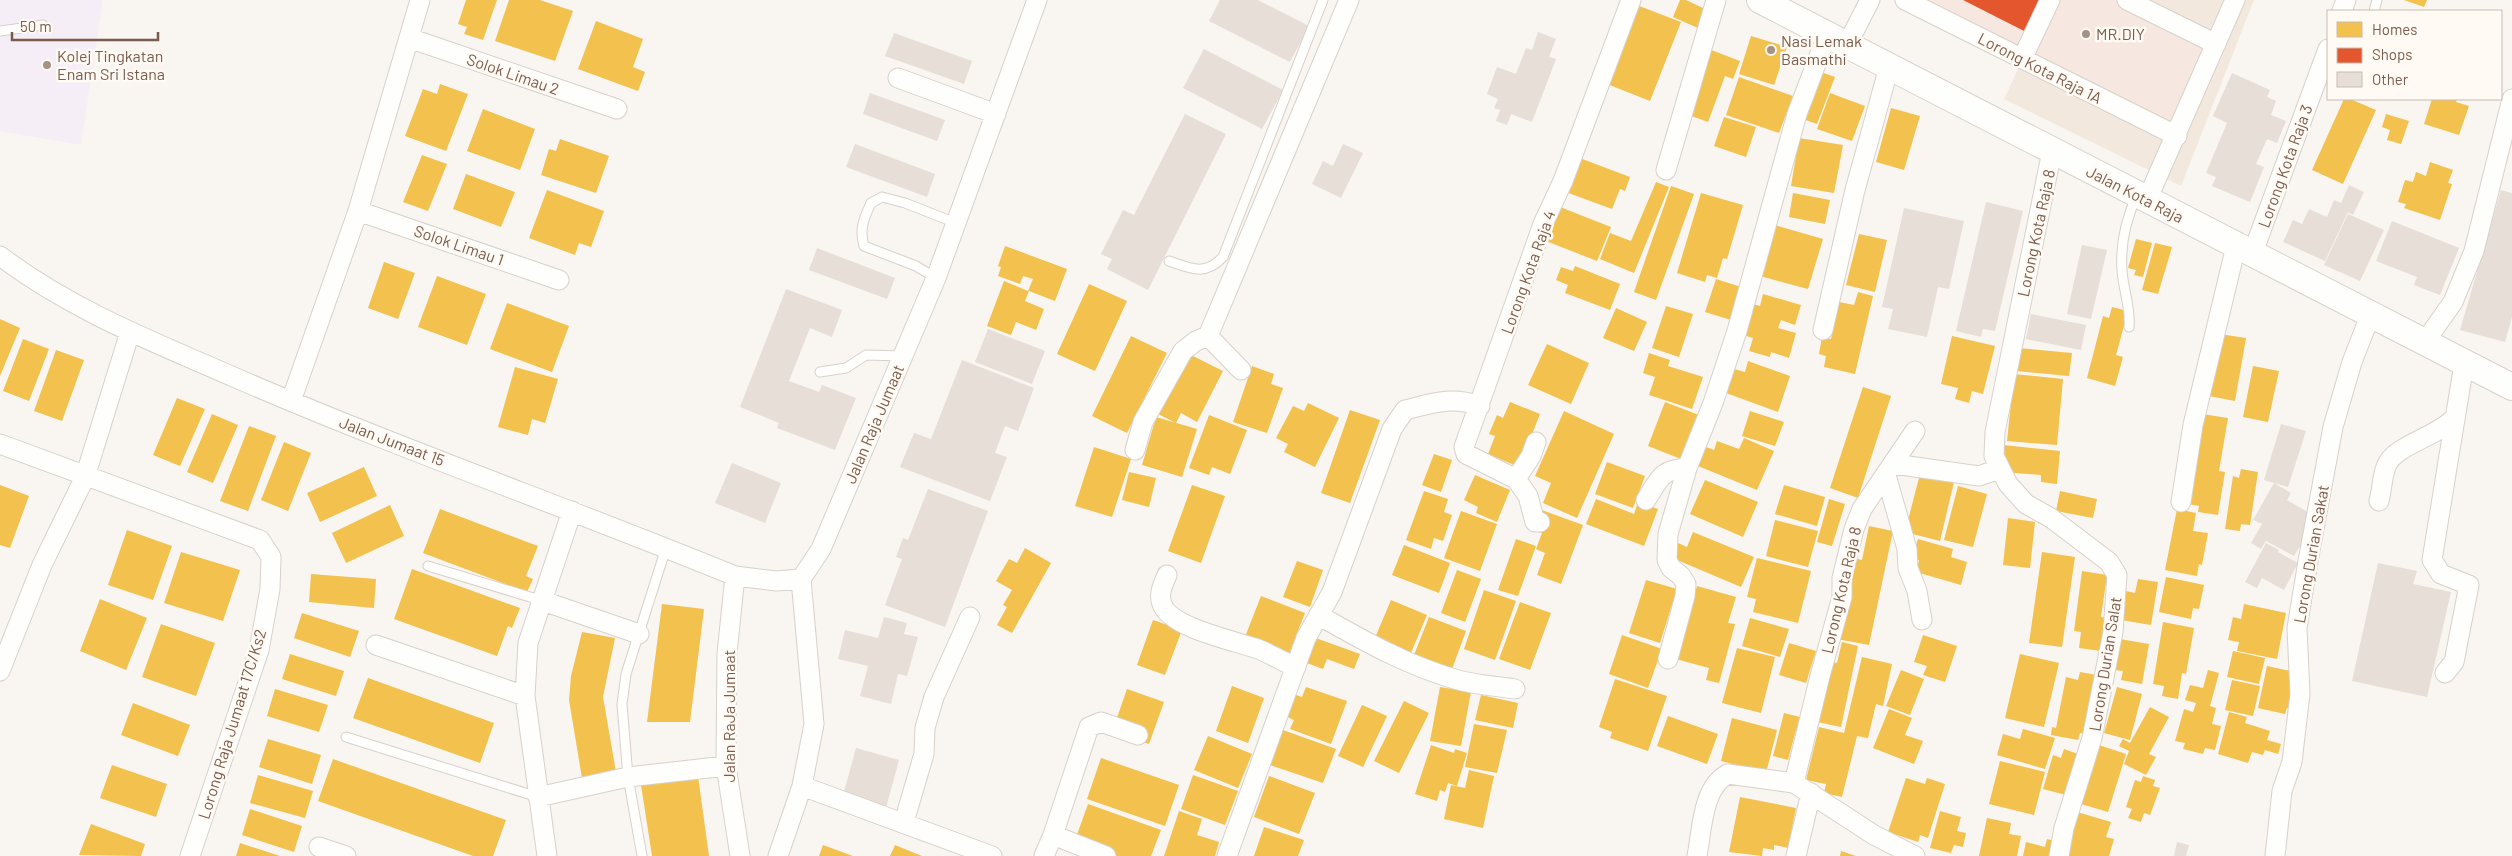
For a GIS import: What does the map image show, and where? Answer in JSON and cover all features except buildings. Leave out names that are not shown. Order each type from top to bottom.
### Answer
[{"type":"main road","name":"Jalan Kota Raja","points":[[1772,3],[1889,67],[2370,316],[2512,387]]},
{"type":"street","points":[[291,402],[358,211],[420,0]]},
{"type":"street","name":"Jalan Raja Jumaat","points":[[801,579],[821,549],[936,278],[1037,0]]},
{"type":"street","points":[[1135,450],[1143,422],[1183,351],[1196,341],[1208,336],[1349,0]]},
{"type":"street","name":"Lorong Kota Raja 4","points":[[1516,479],[1466,454],[1464,447],[1543,224],[1563,181],[1631,0]]},
{"type":"street","points":[[1666,170],[1716,0]]},
{"type":"street","points":[[1668,659],[1685,596],[1686,584],[1681,576],[1671,568],[1667,560],[1668,534],[1687,468],[1737,331],[1797,114],[1837,40],[1870,0]]},
{"type":"street","name":"Lorong Kota Raja 1A","points":[[1905,0],[2176,136]]},
{"type":"street","points":[[2022,59],[2050,0]]},
{"type":"street","points":[[2126,0],[2216,44]]},
{"type":"street","points":[[2142,198],[2176,136],[2235,0]]},
{"type":"street","name":"Solok Limau 2","points":[[409,38],[617,109]]},
{"type":"street","name":"Lorong Kota Raja 3","points":[[2181,502],[2193,425],[2244,250],[2327,51]]},
{"type":"street","points":[[1824,330],[1855,190],[1889,67]]},
{"type":"street","points":[[898,78],[996,114]]},
{"type":"street","points":[[2424,343],[2453,302],[2474,251],[2512,99]]},
{"type":"street","name":"Lorong Kota Raja 8","points":[[1994,432],[2052,151]]},
{"type":"street","name":"Solok Limau 1","points":[[358,211],[560,280]]},
{"type":"street","name":"Jalan Jumaat 15","points":[[0,256],[33,281],[130,332],[291,402],[735,576],[776,581],[801,579]]},
{"type":"street","name":"Lorong Durian Sakat","points":[[2274,856],[2282,791],[2292,762],[2300,694],[2297,628],[2307,570],[2333,427],[2352,362],[2370,316]]},
{"type":"street","points":[[0,671],[42,565],[85,477],[130,332]]},
{"type":"street","points":[[1208,336],[1241,370]]},
{"type":"street","points":[[2445,673],[2454,662],[2469,585],[2441,574],[2432,560],[2464,364]]},
{"type":"street","points":[[1227,856],[1306,638],[1332,592],[1361,518],[1392,429],[1404,410],[1445,400],[1468,402],[1480,406]]},
{"type":"street","points":[[2379,501],[2386,466],[2392,457],[2410,445],[2447,427],[2454,418]]},
{"type":"street","name":"Lorong Kota Raja 8","points":[[1794,783],[1820,676],[1842,597],[1842,578],[1854,529],[1862,509],[1915,431]]},
{"type":"street","name":"Lorong Durian Salat","points":[[1994,432],[1994,456],[2008,484],[2026,504],[2051,518],[2109,562],[2117,575],[2113,632],[2092,738],[2064,828],[2059,856]]},
{"type":"street","points":[[1536,442],[1531,456],[1516,479],[1528,496],[1535,522],[1540,522]]},
{"type":"street","name":"Lorong Raja Jumaat 17C/Ks2","points":[[0,444],[85,477],[260,540],[271,558],[270,590],[259,650],[190,856]]},
{"type":"street","points":[[1646,500],[1656,480],[1669,469],[1687,468]]},
{"type":"street","points":[[1922,620],[1917,591],[1908,568],[1907,549],[1890,469],[1980,476],[1999,469]]},
{"type":"street","points":[[548,856],[538,797],[525,696],[528,643],[540,600],[572,511]]},
{"type":"street","points":[[1167,575],[1160,593],[1162,606],[1170,614],[1189,626],[1260,650],[1296,667]]},
{"type":"street","name":"Jalan RaJa Jumaat","points":[[735,576],[727,652],[726,766],[740,856]]},
{"type":"street","points":[[778,856],[802,786],[814,724],[801,579]]},
{"type":"street","points":[[540,600],[639,634]]},
{"type":"street","points":[[1320,616],[1379,650],[1420,667],[1459,680],[1514,689]]},
{"type":"street","points":[[902,818],[912,794],[924,754],[925,728],[934,697],[970,617]]},
{"type":"street","points":[[376,645],[525,696]]},
{"type":"street","points":[[1106,856],[1048,847],[1089,727],[1101,722],[1138,735]]},
{"type":"street","points":[[538,797],[628,777],[726,766]]},
{"type":"street","points":[[1697,856],[1709,796],[1713,786],[1720,778],[1728,774],[1794,783],[1874,835],[1915,856]]},
{"type":"street","points":[[802,786],[874,812],[902,818],[992,856]]},
{"type":"street","points":[[1796,856],[1811,793]]},
{"type":"street","points":[[320,847],[346,856]]},
{"type":"lane","points":[[1169,262],[1200,270],[1214,267],[1223,257],[1323,0]]},
{"type":"lane","points":[[0,31],[44,25]]},
{"type":"lane","points":[[936,278],[916,266],[864,246],[860,233],[862,222],[871,203],[882,197],[905,203],[956,223]]},
{"type":"lane","points":[[2129,327],[2130,318],[2122,271],[2122,250],[2125,221],[2142,198]]},
{"type":"lane","points":[[820,372],[846,368],[866,355],[903,356]]},
{"type":"lane","points":[[642,856],[628,777],[622,704],[626,674],[666,548]]},
{"type":"lane","points":[[428,566],[540,600]]},
{"type":"lane","points":[[346,737],[538,797]]},
{"type":"shaded area","name":"Kolej Tingkatan Enam Sri Istana","points":[[0,0],[103,0],[81,145],[0,131]]},
{"type":"shaded area","points":[[1922,0],[2113,0],[2206,48],[2172,125]]},
{"type":"shaded area","points":[[2051,0],[2254,0],[2181,186],[2004,99]]},
{"type":"place","name":"MR.DIY","points":[[2086,34]]},
{"type":"place","name":"Nasi Lemak Basmathi","points":[[1771,50]]},
{"type":"place","name":"Kolej Tingkatan Enam Sri Istana","points":[[47,65]]}]
